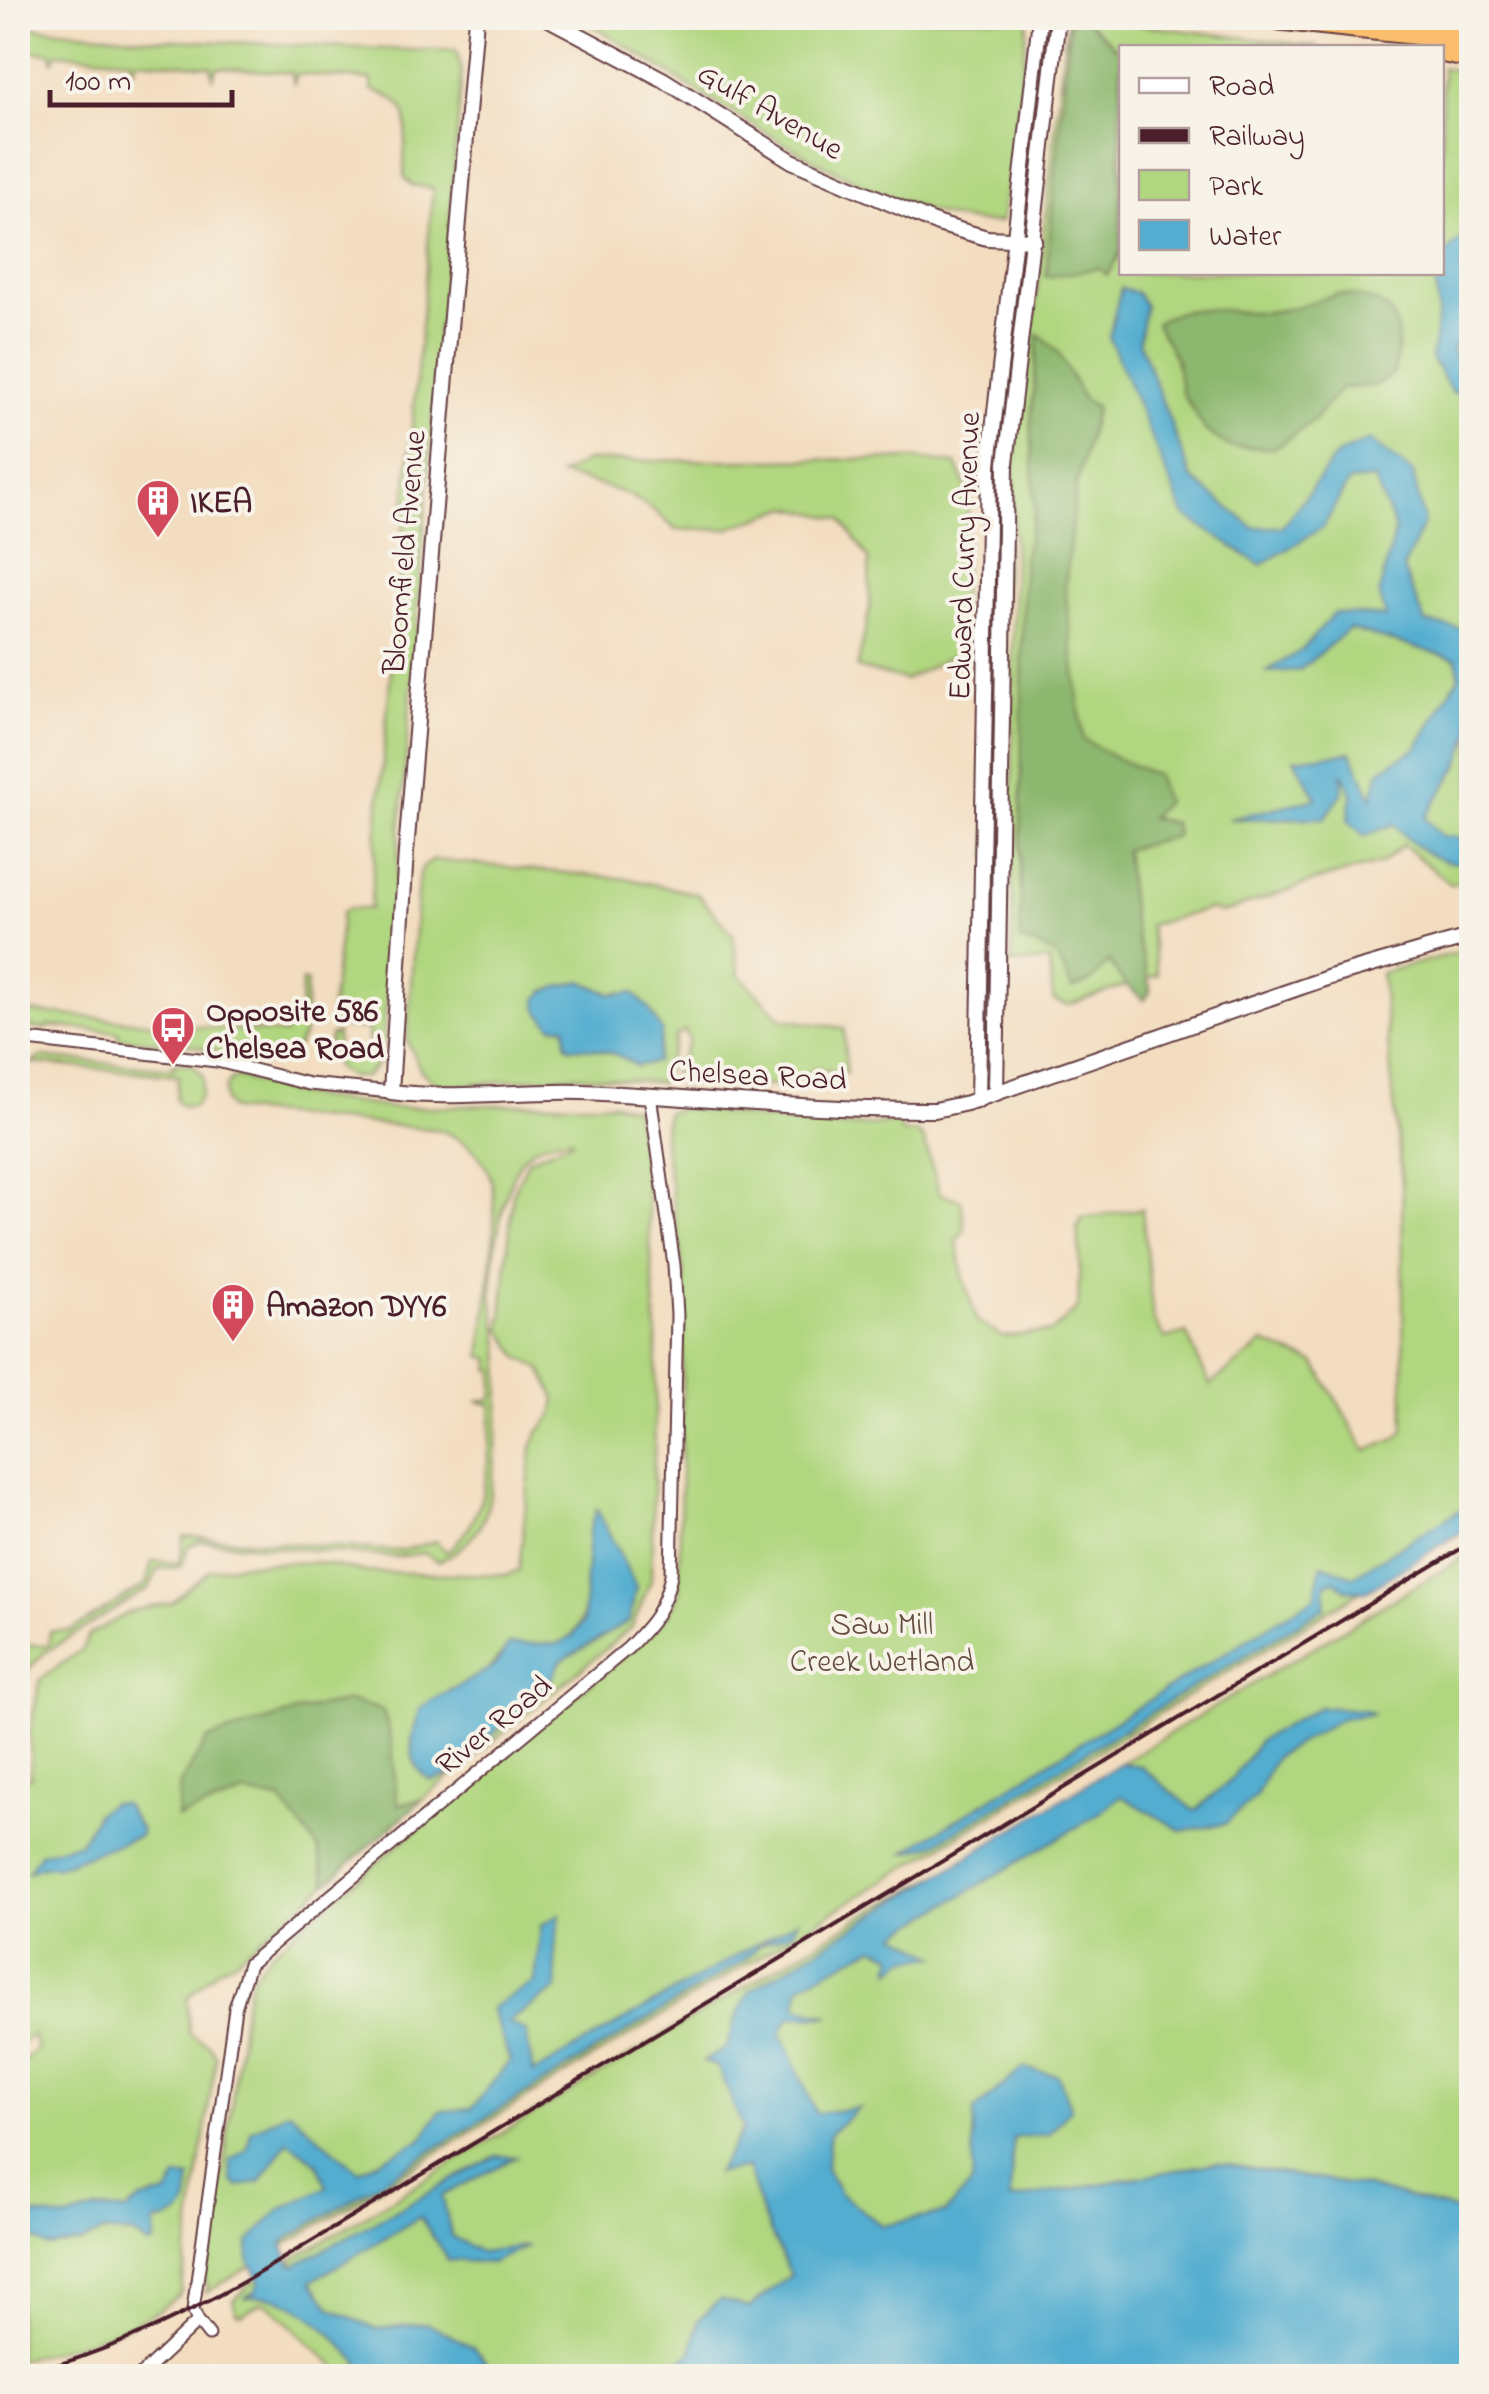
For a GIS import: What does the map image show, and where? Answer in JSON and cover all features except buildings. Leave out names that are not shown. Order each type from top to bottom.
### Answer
[{"type":"highway","points":[[1266,18],[1472,40]]},
{"type":"highway","points":[[1296,21],[1407,45]]},
{"type":"highway","points":[[1444,52],[1472,58]]},
{"type":"street","name":"Bloomfield Avenue","points":[[391,1092],[408,832],[476,18]]},
{"type":"street","name":"Gulf Avenue","points":[[547,18],[664,80],[792,161],[938,224],[987,238],[1034,240]]},
{"type":"street","name":"Edward Curry Avenue","points":[[996,1093],[1006,463],[1058,18]]},
{"type":"street","name":"Edward Curry Avenue","points":[[978,1100],[989,465],[1039,25]]},
{"type":"street","points":[[982,875],[999,875]]},
{"type":"street","name":"Chelsea Road","points":[[18,1039],[198,1058],[309,1084],[431,1097],[516,1091],[936,1110],[978,1100],[1293,989],[1472,936]]},
{"type":"street","name":"River Road","points":[[198,2321],[193,2310],[235,2008],[249,1964],[628,1648],[652,1624],[666,1602],[671,1576],[677,1315],[674,1264],[650,1096]]},
{"type":"street","points":[[140,2376],[198,2321],[209,2334]]},
{"type":"green space","points":[[574,18],[1028,18],[1001,222],[959,219],[908,204],[852,179],[794,149],[594,26]]},
{"type":"green space","points":[[1070,18],[1084,18],[1119,50],[1119,255],[1107,275],[1099,268],[1046,277]]},
{"type":"green space","points":[[1084,18],[1304,45],[1119,45],[1119,275],[1444,275],[1444,67],[1471,74],[1471,878],[1451,884],[1403,845],[1382,863],[1222,913],[1209,909],[1149,925],[1158,975],[1068,1005],[1053,1000],[1049,961],[1012,964],[1014,466],[1067,19],[1087,22]]},
{"type":"green space","points":[[18,26],[155,39],[456,50],[462,71],[442,320],[437,330],[383,1046],[377,1065],[365,1077],[351,1077],[337,1069],[328,1048],[330,1036],[337,1033],[336,1054],[365,1056],[369,1053],[368,1029],[335,1026],[330,1017],[342,912],[350,908],[370,909],[433,188],[412,185],[405,178],[405,114],[389,96],[372,90],[372,80],[297,74],[294,83],[291,73],[217,67],[213,77],[211,66],[137,60],[133,70],[131,59],[56,53],[53,63],[51,53],[18,50]]},
{"type":"green space","points":[[1337,294],[1372,301],[1391,314],[1398,338],[1394,373],[1374,386],[1341,388],[1312,422],[1274,448],[1230,447],[1206,431],[1182,393],[1175,358],[1156,323],[1184,311],[1276,311]]},
{"type":"green space","points":[[1015,325],[991,861],[988,858],[994,464],[1011,326]]},
{"type":"green space","points":[[1038,334],[1059,353],[1083,399],[1096,407],[1076,487],[1065,587],[1083,739],[1156,775],[1165,802],[1150,818],[1174,823],[1176,836],[1125,850],[1132,918],[1151,991],[1144,1000],[1124,983],[1109,962],[1091,981],[1072,989],[1054,956],[1020,941],[1023,559],[1035,511],[1031,422]]},
{"type":"green space","points":[[917,459],[956,464],[969,493],[957,653],[905,680],[857,668],[870,608],[869,559],[841,519],[789,507],[727,529],[676,530],[636,499],[560,475],[587,461]]},
{"type":"green space","points":[[433,860],[629,879],[697,894],[733,934],[739,975],[782,1019],[844,1028],[846,1073],[815,1068],[786,1086],[678,1084],[673,1075],[689,1040],[685,1031],[676,1036],[661,1083],[572,1075],[441,1087],[421,1071],[407,1041],[422,868]],"holes":[[[581,981],[611,994],[621,992],[636,1066],[605,1051],[570,1047],[565,1026],[552,1026],[545,991]]]},
{"type":"green space","name":"Saw Mill Creek Wetland","points":[[1471,949],[1471,1524],[206,2293],[208,2284],[204,2280],[217,2219],[244,2007],[252,1976],[271,1952],[657,1628],[679,1593],[684,1275],[663,1136],[667,1112],[684,1108],[818,1125],[897,1122],[903,1133],[918,1132],[923,1137],[940,1194],[961,1200],[965,1229],[957,1240],[977,1321],[1003,1337],[1052,1332],[1078,1308],[1077,1226],[1081,1218],[1142,1209],[1153,1319],[1165,1339],[1186,1333],[1210,1385],[1264,1343],[1315,1363],[1366,1451],[1396,1439],[1404,1430],[1402,1183],[1381,973]]},
{"type":"green space","points":[[302,981],[307,982],[303,1037],[293,1053],[279,1062],[260,1063],[190,1045],[119,1038],[118,1032],[18,1027],[18,1011],[285,1034],[287,1023],[299,1023]]},
{"type":"green space","points":[[40,1057],[173,1069],[174,1063],[193,1065],[203,1077],[201,1096],[194,1106],[183,1107],[176,1100],[178,1076],[32,1063]]},
{"type":"green space","points":[[239,1077],[298,1095],[393,1108],[614,1103],[635,1108],[646,1186],[657,1336],[651,1580],[632,1627],[423,1799],[398,1805],[391,1744],[382,1710],[349,1701],[298,1711],[203,1809],[245,1794],[280,1800],[318,1848],[326,1884],[187,1998],[189,2033],[210,2046],[216,2057],[181,2292],[128,2326],[18,2360],[18,2248],[33,2238],[82,2243],[103,2232],[135,2235],[149,2245],[155,2242],[155,2221],[168,2194],[141,2200],[127,2211],[96,2210],[67,2219],[18,2213],[18,2066],[37,2049],[32,2035],[18,2045],[18,1779],[31,1777],[30,1731],[40,1680],[82,1649],[89,1635],[132,1611],[171,1603],[210,1570],[242,1564],[315,1562],[366,1572],[507,1575],[519,1570],[532,1448],[553,1415],[556,1399],[541,1369],[519,1357],[501,1329],[513,1192],[529,1159],[573,1140],[569,1138],[541,1145],[527,1154],[505,1200],[492,1279],[500,1362],[494,1464],[487,1509],[469,1541],[438,1561],[424,1553],[395,1557],[200,1541],[188,1546],[181,1567],[159,1568],[149,1588],[43,1654],[26,1672],[18,1738],[20,1644],[48,1646],[50,1631],[70,1631],[146,1584],[152,1561],[179,1563],[184,1536],[400,1551],[436,1541],[446,1552],[461,1538],[480,1504],[488,1465],[492,1405],[477,1401],[493,1399],[495,1370],[490,1369],[491,1359],[481,1356],[494,1212],[490,1176],[482,1160],[471,1147],[440,1130],[232,1110],[225,1102],[225,1088]],"holes":[[[597,1510],[636,1587],[629,1621],[561,1661],[549,1683],[447,1775],[448,1691],[483,1673],[509,1644],[556,1644],[570,1637],[579,1625]],[[97,1813],[138,1836],[56,1867],[42,1866],[80,1843]]]},
{"type":"green space","points":[[1471,1553],[1471,2215],[1367,2187],[1215,2163],[1010,2200],[961,2196],[945,2213],[882,2226],[840,2193],[825,2168],[778,2247],[791,2275],[748,2308],[698,2320],[692,2352],[665,2376],[345,2376],[271,2306],[262,2302],[242,2314],[236,2312],[233,2300],[258,2277],[256,2292],[251,2294],[286,2299],[359,2231],[295,2265],[290,2261],[862,1916],[951,1868],[750,1991],[1140,1766],[1121,1763]]},
{"type":"green space","points":[[349,1701],[382,1710],[391,1744],[398,1805],[423,1799],[326,1884],[318,1848],[280,1800],[245,1794],[177,1818],[180,1784],[208,1739],[298,1711]]},
{"type":"water","points":[[1471,230],[1471,244],[1461,269],[1471,277],[1471,327],[1452,348],[1465,374],[1471,374],[1471,395],[1452,392],[1431,358],[1438,314],[1435,275],[1444,275],[1444,255]]},
{"type":"water","points":[[1121,288],[1137,293],[1145,306],[1139,341],[1192,479],[1253,527],[1282,527],[1337,455],[1369,440],[1413,473],[1424,522],[1403,569],[1426,623],[1465,629],[1472,621],[1471,732],[1459,765],[1425,818],[1442,836],[1471,838],[1471,863],[1428,854],[1394,824],[1365,836],[1348,821],[1352,794],[1342,772],[1343,792],[1325,818],[1229,819],[1317,798],[1294,759],[1351,752],[1372,798],[1380,770],[1417,748],[1459,676],[1457,659],[1349,629],[1300,670],[1265,672],[1302,650],[1334,613],[1386,617],[1379,593],[1395,529],[1374,479],[1349,481],[1323,527],[1261,565],[1184,515],[1109,337]]},
{"type":"water","points":[[581,981],[611,994],[633,993],[648,1007],[662,1032],[656,1062],[636,1066],[613,1053],[570,1047],[566,1043],[566,1026],[552,1026],[538,1010],[537,1000],[545,991]]},
{"type":"water","points":[[1471,1503],[1471,1526],[1366,1591],[1347,1590],[1335,1581],[1326,1583],[1325,1607],[933,1845],[903,1853],[1315,1597],[1322,1564],[1353,1576]]},
{"type":"water","points":[[597,1509],[636,1587],[629,1621],[561,1661],[549,1683],[447,1776],[431,1781],[413,1756],[421,1707],[494,1666],[509,1644],[558,1644],[572,1637],[583,1622],[589,1531]]},
{"type":"water","points":[[1319,1707],[1374,1714],[1342,1718],[1275,1757],[1256,1796],[1225,1824],[1182,1831],[1121,1796],[1097,1815],[897,1934],[937,1956],[906,1959],[891,1971],[894,1955],[874,1947],[800,1985],[797,2007],[830,2016],[790,2017],[781,2032],[816,2113],[859,2108],[830,2133],[826,2168],[840,2193],[882,2226],[945,2213],[972,2184],[974,2111],[1023,2068],[1058,2075],[1071,2109],[1048,2134],[1013,2138],[1010,2200],[1216,2163],[1367,2187],[1471,2215],[1471,2376],[665,2376],[692,2352],[698,2320],[720,2299],[749,2308],[791,2275],[763,2217],[747,2167],[716,2174],[743,2129],[718,2067],[703,2062],[727,2047],[750,1991],[1121,1763],[1140,1766],[1195,1811],[1231,1780],[1260,1740]]},
{"type":"water","points":[[110,1803],[124,1804],[141,1830],[139,1836],[56,1867],[42,1866],[28,1872],[40,1853],[80,1843],[97,1813]]},
{"type":"water","points":[[560,1914],[555,1949],[557,1989],[508,2022],[526,2031],[533,2073],[798,1920],[792,1932],[761,1944],[743,1961],[287,2239],[283,2244],[290,2263],[295,2265],[496,2156],[516,2157],[442,2196],[452,2236],[480,2252],[528,2246],[490,2263],[448,2260],[420,2217],[312,2281],[331,2308],[375,2329],[426,2323],[473,2347],[496,2375],[503,2376],[371,2376],[315,2319],[298,2308],[263,2296],[244,2298],[255,2292],[260,2281],[249,2260],[249,2242],[280,2210],[327,2187],[318,2164],[288,2141],[260,2182],[238,2187],[232,2181],[230,2160],[247,2150],[251,2131],[289,2111],[358,2171],[422,2139],[440,2111],[471,2109],[510,2061],[491,2008],[535,1982],[541,1926]]},
{"type":"water","points":[[177,2178],[191,2178],[187,2204],[180,2214],[155,2222],[155,2242],[148,2245],[135,2235],[103,2232],[82,2243],[47,2247],[33,2238],[18,2248],[18,2213],[67,2219],[96,2210],[127,2211],[141,2200],[168,2194]]},
{"type":"railway","points":[[18,2376],[138,2335],[252,2277],[1472,1542]]},
{"type":"place","name":"IKEA","points":[[158,539]]},
{"type":"place","name":"Opposite 586 Chelsea Road","points":[[173,1066]]},
{"type":"place","name":"Amazon DYY6","points":[[233,1343]]}]
